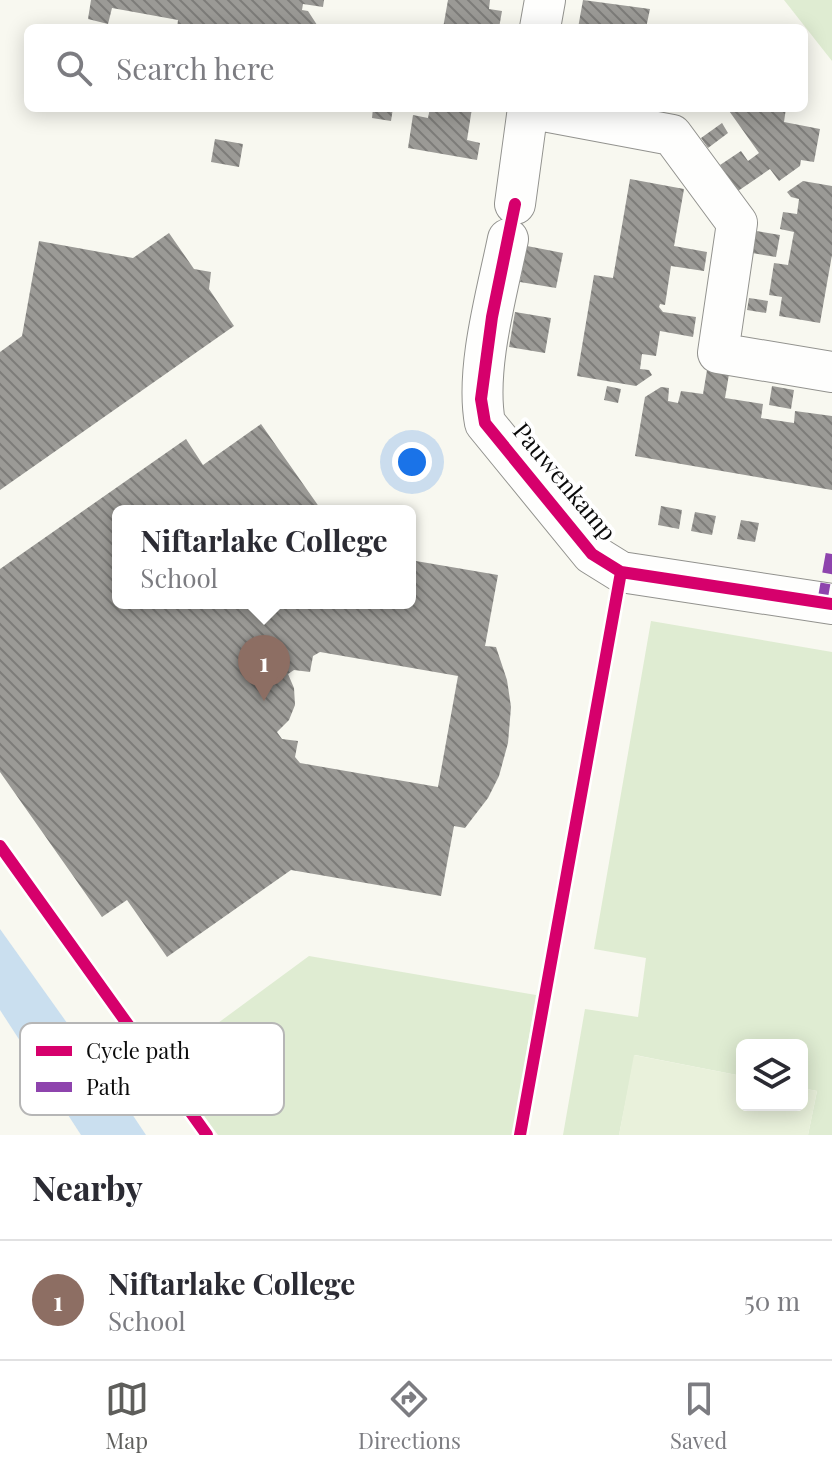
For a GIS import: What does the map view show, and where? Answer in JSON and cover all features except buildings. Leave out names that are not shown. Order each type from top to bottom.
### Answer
[{"type":"street","points":[[541,24],[545,0]]},
{"type":"street","name":"Pauwenkamp","points":[[527,112],[512,221],[492,317],[481,399],[485,423],[592,554],[621,572],[832,604]]},
{"type":"street","name":"Pauwenkamp","points":[[549,112],[672,135],[737,223],[718,353],[832,372]]},
{"type":"green space","points":[[784,0],[832,0],[832,61],[808,30],[808,24],[803,24]]},
{"type":"green space","points":[[651,621],[832,652],[832,1135],[808,1135],[817,1091],[808,1089],[808,1039],[736,1039],[736,1075],[635,1055],[619,1135],[563,1135],[585,1009],[638,1017],[646,958],[594,949]]},
{"type":"green space","points":[[309,956],[536,995],[513,1135],[218,1135],[203,1115],[284,1115],[284,1023],[218,1023]]},
{"type":"green space","points":[[634,1055],[736,1075],[736,1111],[808,1111],[808,1089],[817,1091],[808,1135],[619,1135]]},
{"type":"water","points":[[0,929],[67,1023],[20,1023],[20,1041],[0,1010]]},
{"type":"water","points":[[68,1115],[133,1115],[146,1135],[81,1135]]},
{"type":"marked path","points":[[822,603],[832,546]]},
{"type":"cycle path","points":[[515,204],[492,317],[481,399],[485,423],[592,554],[621,572],[832,604]]},
{"type":"cycle path","points":[[520,1135],[621,572]]},
{"type":"cycle path","points":[[0,846],[127,1023]]},
{"type":"cycle path","points":[[193,1115],[207,1135]]},
{"type":"place","name":"Niftarlake College","points":[[264,701]]}]
